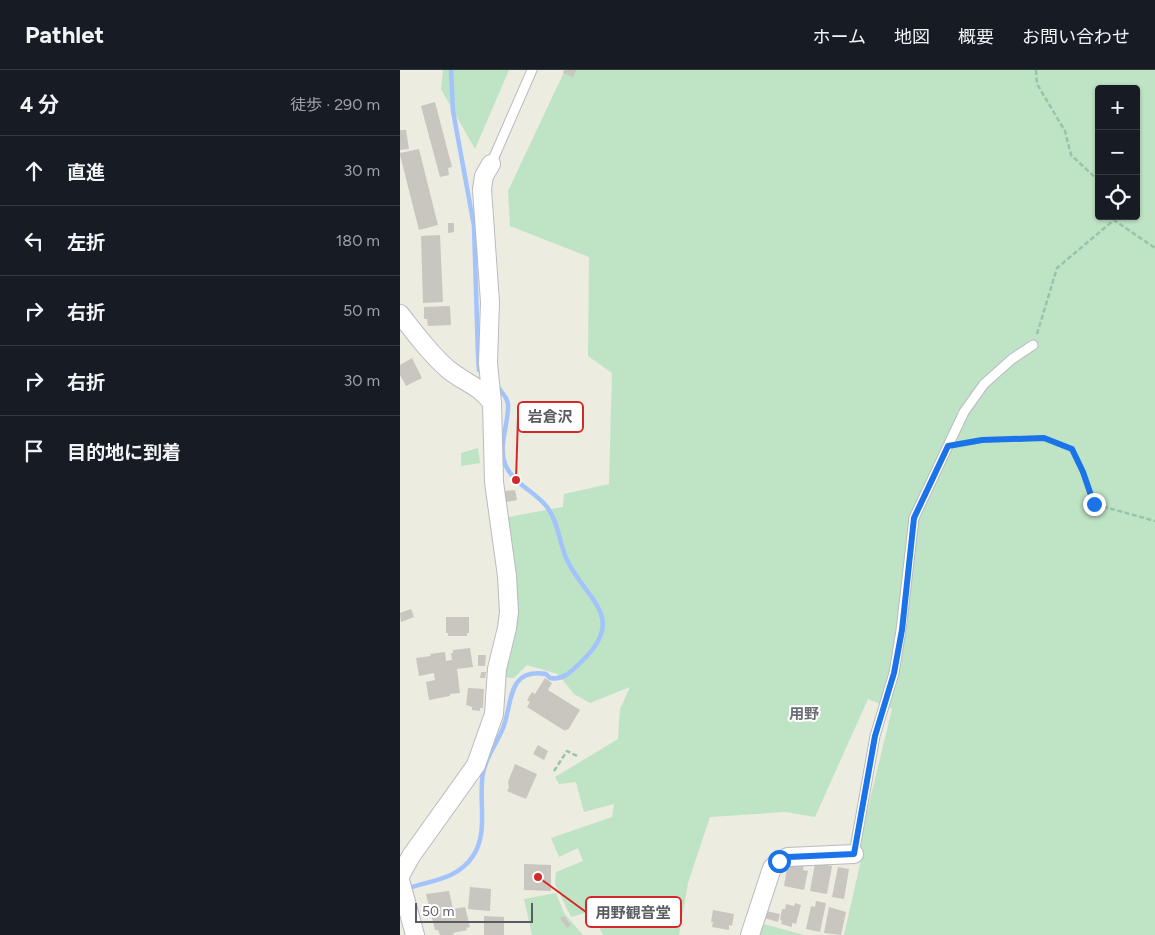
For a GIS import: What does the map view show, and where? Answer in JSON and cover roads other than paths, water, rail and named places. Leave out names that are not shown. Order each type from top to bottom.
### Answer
[{"type":"street","points":[[415,935],[402,885],[410,856],[476,765],[494,714],[497,669],[507,628],[509,596],[494,482],[488,363],[490,302],[482,189],[484,176],[491,164]]},
{"type":"street","points":[[400,314],[428,349],[450,370],[485,394],[491,396]]},
{"type":"street","points":[[750,935],[772,868],[779,861],[788,857],[854,854]]},
{"type":"lane","points":[[491,164],[532,70]]},
{"type":"lane","points":[[854,854],[875,736],[894,673],[900,639],[914,518],[964,412],[984,384],[1012,358],[1033,345]]},
{"type":"waterway","points":[[451,70],[453,111],[474,226],[479,370],[484,374]]},
{"type":"waterway","points":[[406,889],[451,875],[467,864],[478,847],[482,826],[484,767],[503,728],[511,698],[518,682],[524,676],[533,674],[546,674],[550,678],[559,678],[568,674],[595,646],[602,632],[602,620],[599,609],[567,560],[551,513],[542,501],[513,477],[505,464],[503,442],[508,404],[496,384]]},
{"type":"place","name":"岩倉沢","points":[[516,480]]},
{"type":"place","name":"用野観音堂","points":[[538,877]]},
{"type":"district","name":"用野","points":[[804,714]]}]
